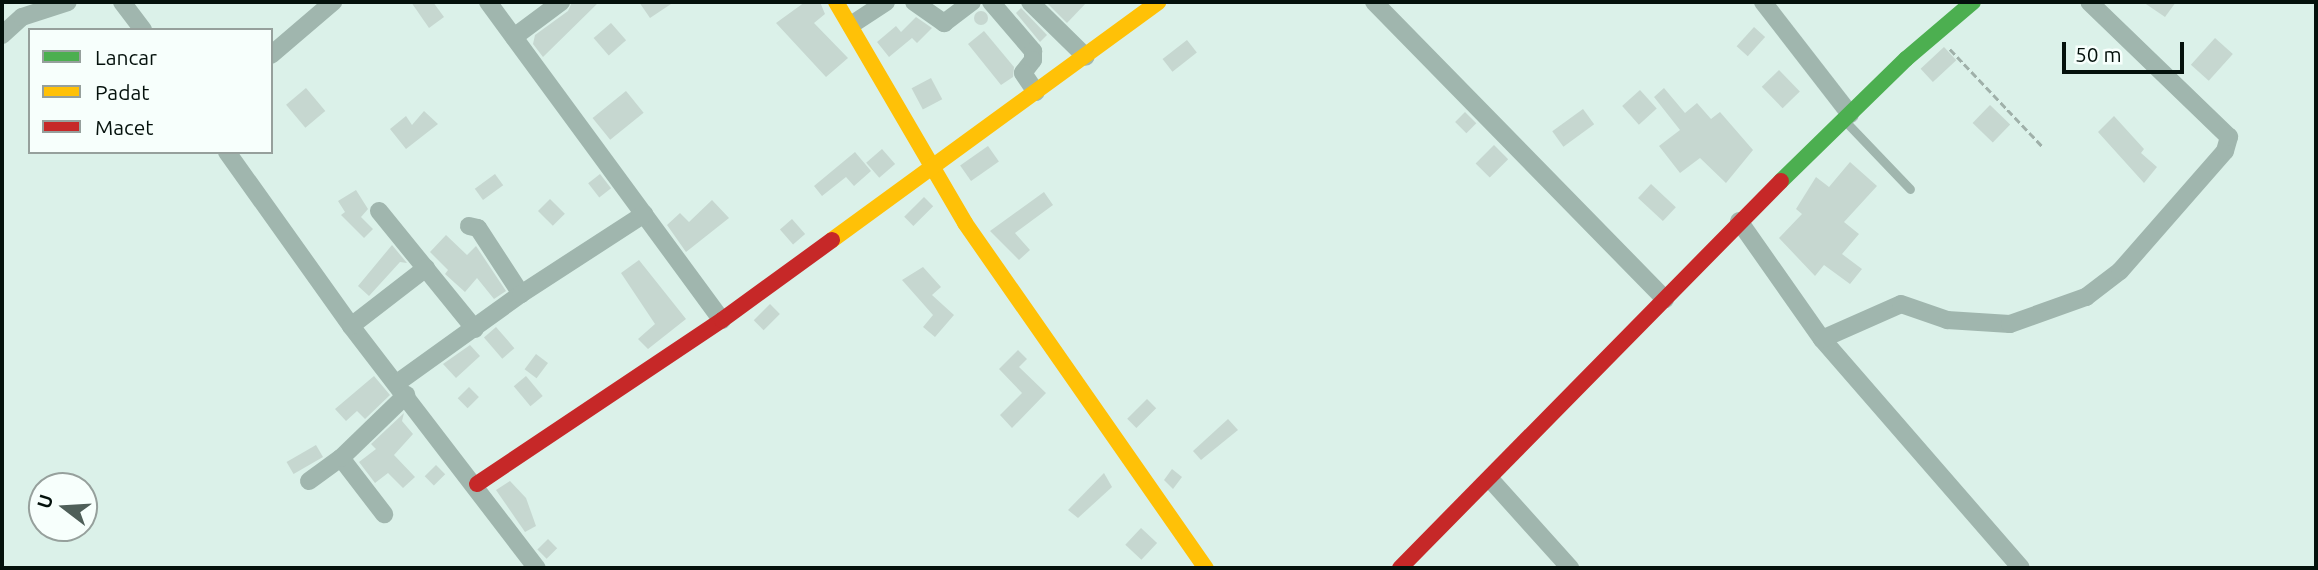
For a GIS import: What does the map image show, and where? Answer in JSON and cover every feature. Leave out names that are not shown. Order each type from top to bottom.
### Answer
[{"type":"street","points":[[2,35],[22,17],[43,5],[68,2]]},
{"type":"street","points":[[122,2],[142,28]]},
{"type":"street","points":[[273,53],[333,2]]},
{"type":"street","points":[[488,2],[722,320]]},
{"type":"street","points":[[514,37],[561,2]]},
{"type":"street","points":[[836,2],[965,223],[1206,568]]},
{"type":"street","points":[[851,25],[886,2]]},
{"type":"street","points":[[914,2],[944,23],[972,2]]},
{"type":"street","points":[[991,2],[1033,51],[1033,60],[1023,73],[1036,92]]},
{"type":"street","points":[[1030,2],[1086,57]]},
{"type":"street","points":[[477,485],[722,320],[1158,2]]},
{"type":"street","points":[[1374,2],[1665,299]]},
{"type":"street","points":[[1763,2],[1847,117]]},
{"type":"street","points":[[1400,568],[1490,479],[1739,221],[1847,117],[1973,2]]},
{"type":"street","points":[[1822,339],[1901,304],[1947,320],[2010,324],[2086,298],[2120,271],[2225,151],[2229,137],[2089,2]]},
{"type":"street","points":[[228,154],[351,326],[477,485],[537,568]]},
{"type":"street","points":[[379,211],[475,329]]},
{"type":"street","points":[[309,481],[341,458],[401,389],[475,329],[521,294],[644,214]]},
{"type":"street","points":[[1739,221],[1822,339],[2021,568]]},
{"type":"street","points":[[468,226],[478,228],[521,294]]},
{"type":"street","points":[[351,326],[426,268]]},
{"type":"street","points":[[341,458],[384,514]]},
{"type":"street","points":[[1490,479],[1570,568]]},
{"type":"lane","points":[[1847,117],[1910,189]]},
{"type":"path","points":[[1936,34],[2043,147]]},
{"type":"building","points":[[411,2],[433,2],[444,17],[429,28]]},
{"type":"building","points":[[572,2],[599,2],[543,57],[533,44],[535,35],[568,11]]},
{"type":"building","points":[[639,2],[674,2],[650,18]]},
{"type":"building","points":[[805,2],[820,2],[825,14],[814,23],[848,58],[826,77],[776,23]]},
{"type":"building","points":[[1046,2],[1087,2],[1067,23]]},
{"type":"building","points":[[2143,2],[2176,2],[2165,17]]},
{"type":"building","points":[[1021,8],[1047,35],[1040,42],[1016,13]]},
{"type":"building","points":[[978,11],[984,11],[988,18],[984,25],[978,25],[974,21],[974,15]]},
{"type":"building","points":[[916,17],[932,28],[917,43],[912,38],[889,57],[877,42],[896,26],[901,32]]},
{"type":"building","points":[[611,23],[626,40],[609,55],[594,38]]},
{"type":"building","points":[[1754,27],[1765,37],[1748,56],[1737,46]]},
{"type":"building","points":[[984,31],[1014,67],[1013,77],[1001,85],[968,44]]},
{"type":"building","points":[[2215,38],[2233,54],[2209,81],[2191,65]]},
{"type":"building","points":[[1187,40],[1197,53],[1172,72],[1163,59]]},
{"type":"building","points":[[1944,47],[1956,60],[1933,82],[1921,69]]},
{"type":"building","points":[[1779,70],[1800,92],[1783,108],[1762,87]]},
{"type":"building","points":[[931,78],[942,99],[923,110],[912,88]]},
{"type":"building","points":[[306,88],[325,111],[305,128],[286,105]]},
{"type":"building","points":[[1664,88],[1685,113],[1697,103],[1711,119],[1720,112],[1753,150],[1726,183],[1700,158],[1680,173],[1659,146],[1680,130],[1654,97]]},
{"type":"building","points":[[1640,90],[1657,109],[1639,125],[1622,106]]},
{"type":"building","points":[[626,91],[644,113],[610,140],[593,118]]},
{"type":"building","points":[[1990,105],[2010,124],[1993,142],[1973,123]]},
{"type":"building","points":[[1583,109],[1594,124],[1563,147],[1552,131]]},
{"type":"building","points":[[424,111],[438,124],[406,149],[390,129],[406,116],[412,125]]},
{"type":"building","points":[[1465,112],[1476,123],[1466,133],[1455,122]]},
{"type":"building","points":[[2114,116],[2144,149],[2141,153],[2157,167],[2144,183],[2098,132]]},
{"type":"building","points":[[1494,145],[1508,159],[1490,178],[1476,163]]},
{"type":"building","points":[[988,146],[999,162],[971,181],[960,166]]},
{"type":"building","points":[[882,149],[895,164],[879,178],[866,163]]},
{"type":"building","points":[[855,152],[871,171],[854,186],[846,177],[822,196],[814,186]]},
{"type":"building","points":[[1850,162],[1877,186],[1844,222],[1859,234],[1842,254],[1862,269],[1850,284],[1824,265],[1815,276],[1779,238],[1802,214],[1796,209],[1816,177],[1829,187]]},
{"type":"building","points":[[495,174],[503,185],[483,200],[475,189]]},
{"type":"building","points":[[600,174],[611,188],[599,197],[588,183]]},
{"type":"building","points":[[1651,184],[1676,207],[1663,221],[1638,198]]},
{"type":"building","points":[[356,190],[368,209],[361,217],[373,229],[364,238],[341,215],[345,212],[338,201]]},
{"type":"building","points":[[1044,192],[1053,205],[1015,233],[1030,250],[1019,260],[990,231]]},
{"type":"building","points":[[924,197],[933,206],[913,226],[904,217]]},
{"type":"building","points":[[550,199],[565,214],[553,226],[538,211]]},
{"type":"building","points":[[712,200],[729,218],[686,252],[667,225],[680,213],[689,222]]},
{"type":"building","points":[[792,219],[805,234],[793,245],[780,229]]},
{"type":"building","points":[[446,235],[467,255],[476,246],[506,291],[494,299],[477,278],[465,292],[445,274],[448,270],[430,252]]},
{"type":"building","points":[[392,245],[407,263],[400,262],[369,296],[358,286]]},
{"type":"building","points":[[639,260],[686,319],[648,349],[638,339],[655,324],[621,273]]},
{"type":"building","points":[[923,267],[941,287],[932,295],[954,315],[935,337],[923,327],[933,315],[902,280]]},
{"type":"building","points":[[770,304],[780,314],[764,330],[754,320]]},
{"type":"building","points":[[496,327],[514,348],[502,359],[484,337]]},
{"type":"building","points":[[470,345],[480,356],[456,378],[443,364]]},
{"type":"building","points":[[1018,350],[1027,359],[1019,367],[1046,393],[1012,428],[1000,415],[1022,393],[999,369]]},
{"type":"building","points":[[536,354],[548,363],[537,378],[525,369]]},
{"type":"building","points":[[374,376],[390,395],[365,419],[357,411],[346,421],[335,409]]},
{"type":"building","points":[[526,376],[543,396],[530,406],[514,386]]},
{"type":"building","points":[[469,387],[479,397],[468,408],[458,398]]},
{"type":"building","points":[[1147,399],[1156,408],[1136,428],[1127,419]]},
{"type":"building","points":[[404,413],[402,421],[413,434],[394,455],[415,477],[403,488],[388,473],[375,483],[359,462],[376,449],[371,444]]},
{"type":"building","points":[[1228,419],[1238,430],[1201,460],[1193,451]]},
{"type":"building","points":[[316,445],[323,457],[294,474],[287,462]]},
{"type":"building","points":[[436,465],[445,474],[434,486],[425,476]]},
{"type":"building","points":[[1172,469],[1182,477],[1173,489],[1164,480]]},
{"type":"building","points":[[1104,473],[1112,487],[1078,518],[1068,510]]},
{"type":"building","points":[[510,481],[526,498],[536,526],[525,532],[496,490]]},
{"type":"building","points":[[1141,528],[1157,543],[1141,560],[1125,545]]},
{"type":"building","points":[[548,539],[557,548],[547,559],[537,550]]},
{"type":"traffic: fast","points":[[1781,181],[1906,59],[1973,2]]},
{"type":"traffic: slow","points":[[836,2],[965,223],[1206,568]]},
{"type":"traffic: slow","points":[[832,240],[1158,2]]},
{"type":"traffic: jam","points":[[1400,568],[1781,181]]},
{"type":"traffic: jam","points":[[477,484],[722,320],[832,240]]}]
